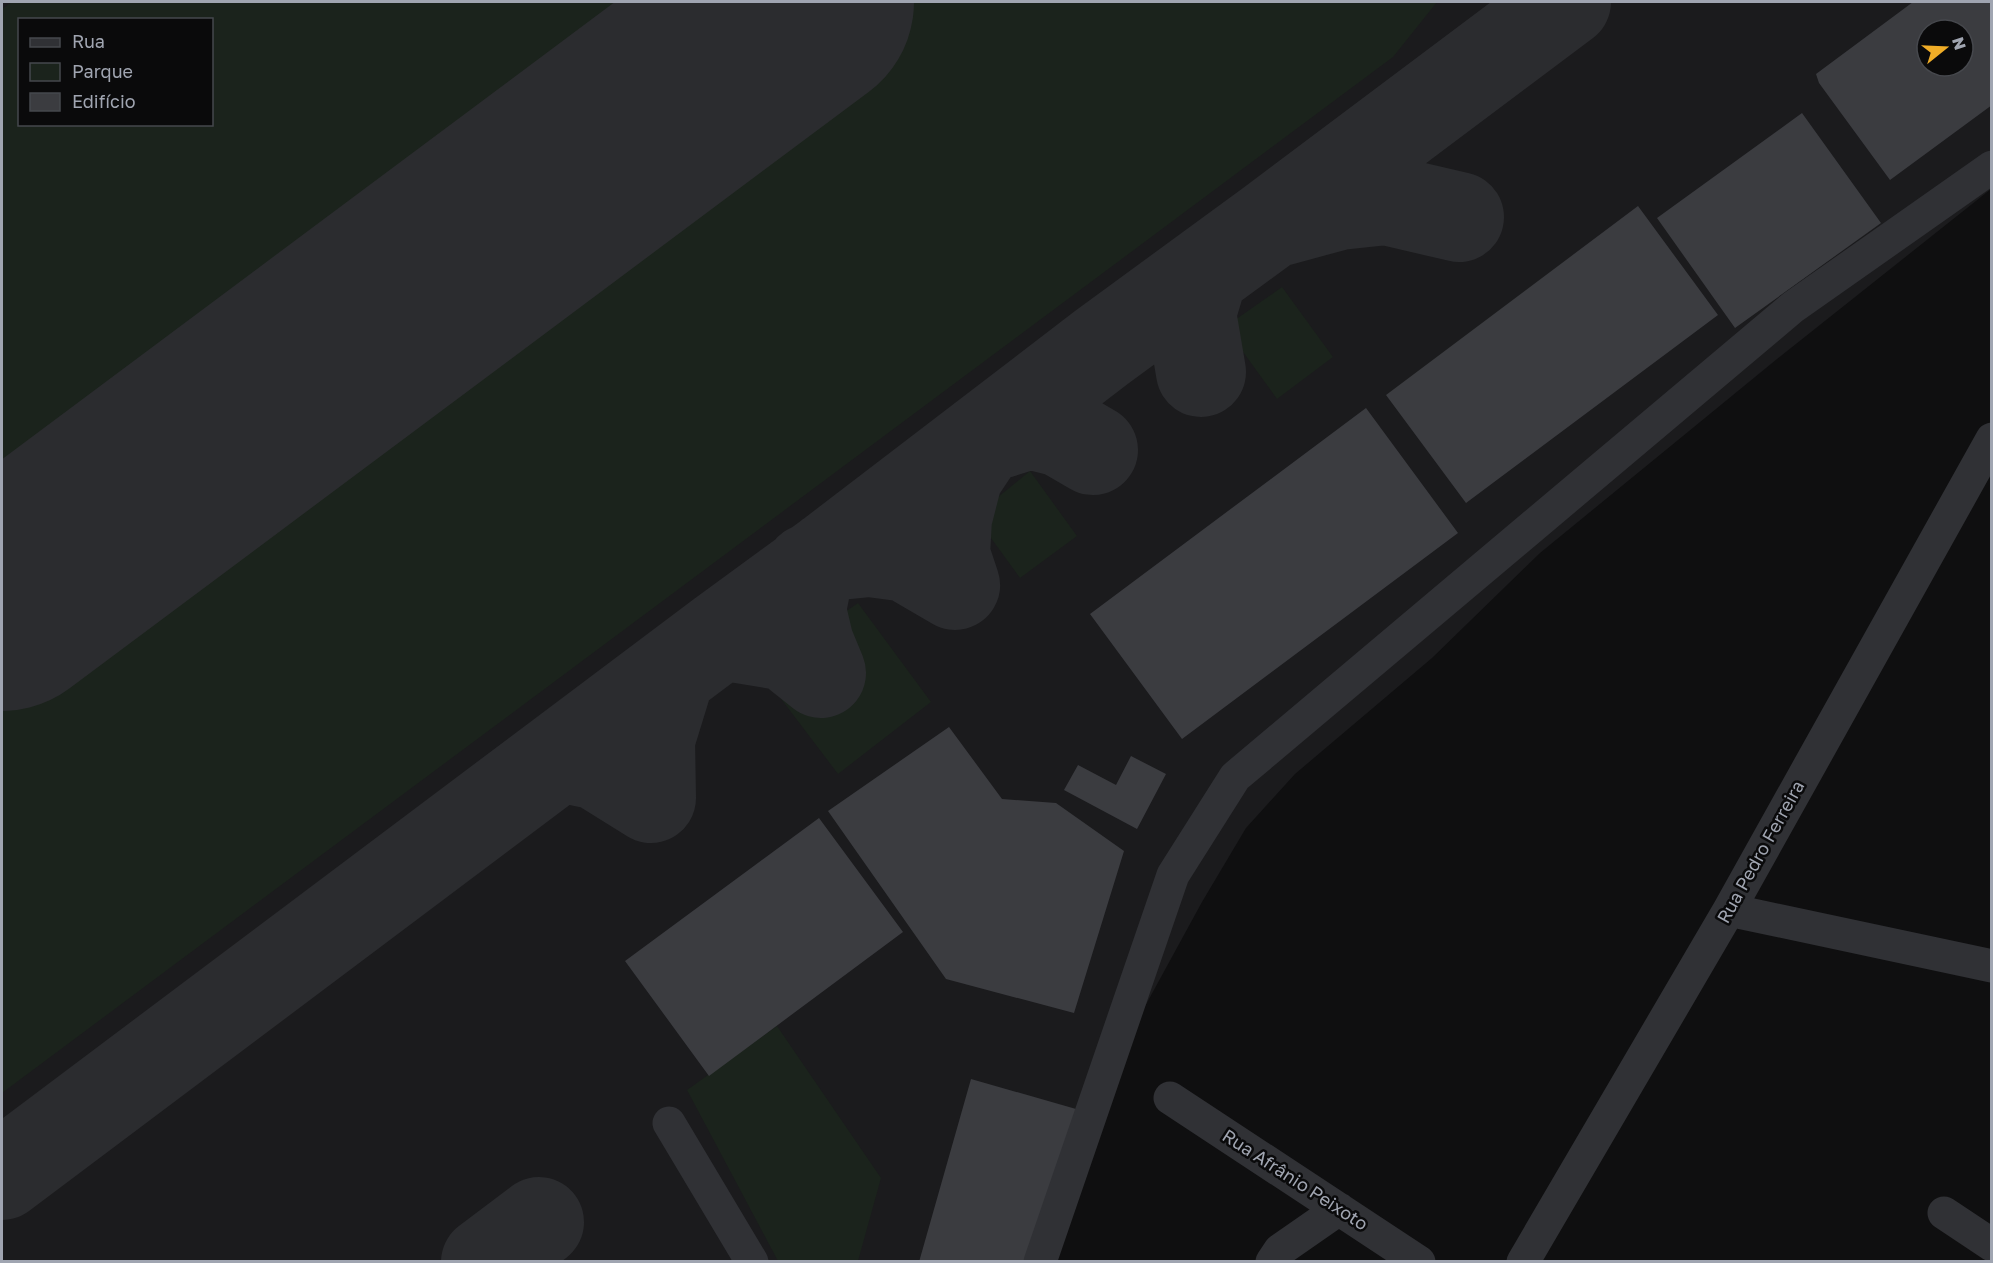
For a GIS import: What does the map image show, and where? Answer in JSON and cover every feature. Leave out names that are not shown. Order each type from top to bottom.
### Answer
[{"type":"street","points":[[1040,1262],[1173,875],[1235,777],[1793,308],[1992,166]]},
{"type":"street","name":"Rua Pedro Ferreira","points":[[1523,1262],[1729,910],[1992,439]]},
{"type":"street","points":[[1729,910],[1992,966]]},
{"type":"street","name":"Rua Afrânio Peixoto","points":[[1170,1098],[1419,1262]]},
{"type":"street","points":[[669,1123],[752,1262]]},
{"type":"street","points":[[1272,1262],[1280,1250],[1339,1209]]},
{"type":"street","points":[[1944,1213],[1992,1245]]},
{"type":"shaded area","points":[[2,2],[1991,2],[1991,189],[1777,359],[1540,553],[1432,658],[1295,774],[1246,828],[1202,902],[1131,1032],[1055,1261],[2,1262]]},
{"type":"green space","points":[[12,2],[658,2],[2,492],[2,9]]},
{"type":"green space","points":[[899,2],[1437,2],[1393,57],[2,1093],[2,672]]},
{"type":"green space","points":[[1282,287],[1333,357],[1277,399],[1225,327]]},
{"type":"green space","points":[[1030,471],[1077,536],[1020,578],[975,516]]},
{"type":"green space","points":[[858,603],[931,702],[838,774],[760,671]]},
{"type":"green space","points":[[777,1026],[881,1178],[858,1261],[778,1261],[687,1090]]},
{"type":"building","points":[[1913,2],[1992,2],[1992,105],[1890,180],[1819,83],[1816,74]]},
{"type":"building","points":[[1802,113],[1881,223],[1735,328],[1657,218]]},
{"type":"building","points":[[1638,206],[1718,315],[1466,503],[1386,395]]},
{"type":"building","points":[[1366,408],[1458,533],[1182,739],[1090,614]]},
{"type":"building","points":[[949,727],[1002,799],[1056,803],[1124,851],[1074,1013],[946,979],[828,811]]},
{"type":"building","points":[[1131,756],[1166,774],[1137,829],[1064,790],[1078,765],[1116,785]]},
{"type":"building","points":[[819,818],[903,932],[709,1076],[625,961]]},
{"type":"building","points":[[971,1079],[1076,1109],[1029,1262],[919,1262]]},
{"type":"taxiway","points":[[2,1175],[829,556],[1102,347],[1566,2]]},
{"type":"taxiway","points":[[1280,221],[1339,205],[1386,200],[1459,217]]},
{"type":"taxiway","points":[[1201,372],[1191,313],[1203,273]]},
{"type":"taxiway","points":[[829,556],[869,552],[907,557],[955,585],[945,555],[947,518],[958,475],[982,439],[1030,424],[1062,432],[1093,450]]},
{"type":"taxiway","points":[[721,635],[787,646],[821,673],[809,644],[801,610],[809,569]]},
{"type":"taxiway","points":[[560,757],[598,765],[651,798],[650,739],[670,674]]},
{"type":"taxiway","points":[[486,1262],[539,1222]]},
{"type":"runway","points":[[2,599],[802,2]]}]
